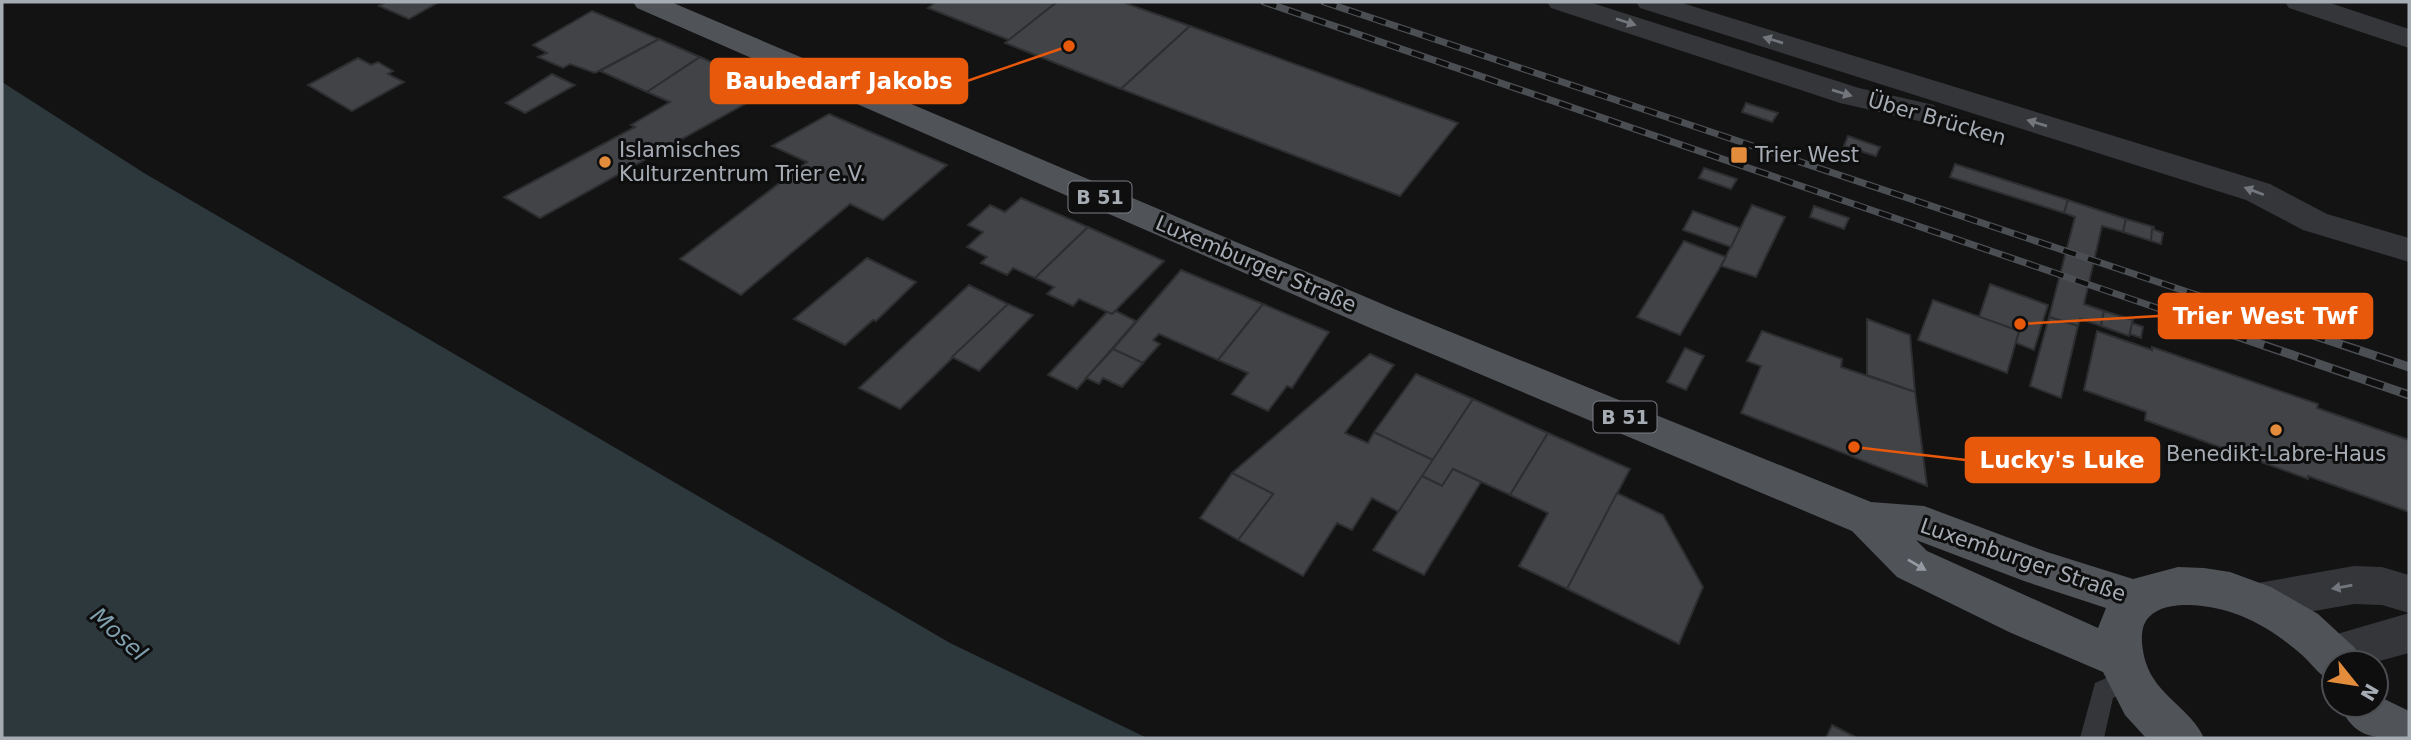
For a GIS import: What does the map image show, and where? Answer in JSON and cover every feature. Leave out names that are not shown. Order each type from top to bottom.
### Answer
[{"type":"main road","name":"Luxemburger Straße","points":[[648,2],[1381,318],[1700,448],[1867,520],[1924,523],[2039,568],[2138,600]]},
{"type":"main road","name":"Luxemburger Straße","points":[[1867,520],[1912,564],[2125,668]]},
{"type":"main road","points":[[2179,738],[2145,704],[2125,668],[2119,640],[2121,624],[2127,610],[2151,591],[2188,585],[2234,593],[2258,602],[2313,636],[2326,649]]},
{"type":"main road","points":[[2368,719],[2409,735]]},
{"type":"street","name":"Über Brücken","points":[[1561,2],[1851,96],[1933,115],[2264,219],[2315,222]]},
{"type":"street","name":"Über Brücken","points":[[1650,2],[2258,192],[2315,222],[2409,250]]},
{"type":"street","points":[[2300,2],[2409,39]]},
{"type":"street","points":[[2258,602],[2354,585],[2382,586],[2409,594]]},
{"type":"street","points":[[2353,649],[2409,634]]},
{"type":"lane","points":[[2092,738],[2103,691],[2125,668]]},
{"type":"water","name":"Mosel","points":[[2,82],[144,173],[950,643],[1147,738],[2,738]]},
{"type":"building","points":[[386,2],[439,2],[409,19],[379,6]]},
{"type":"building","points":[[936,2],[1057,2],[1009,40],[928,8]]},
{"type":"building","points":[[1057,2],[1122,2],[1190,26],[1121,89],[1005,43]]},
{"type":"building","points":[[592,11],[659,39],[595,73],[570,64],[563,68],[538,57],[547,53],[533,45]]},
{"type":"building","points":[[1190,26],[1458,123],[1400,196],[1121,89]]},
{"type":"building","points":[[659,39],[700,57],[647,92],[600,71]]},
{"type":"building","name":"Islamisches Kulturzentrum Trier e.V.","points":[[700,57],[772,89],[540,218],[504,197],[635,127],[631,125],[670,102],[647,92]]},
{"type":"building","points":[[358,58],[371,65],[378,62],[393,71],[388,74],[404,82],[352,111],[308,85]]},
{"type":"building","points":[[552,74],[575,85],[525,113],[506,103]]},
{"type":"building","points":[[1746,103],[1778,113],[1772,122],[1742,112]]},
{"type":"building","points":[[829,114],[947,165],[883,220],[850,204],[741,295],[680,259],[807,162],[772,146]]},
{"type":"building","points":[[1848,136],[1880,147],[1876,156],[1844,146]]},
{"type":"building","points":[[1955,164],[2068,200],[2064,213],[1950,177]]},
{"type":"building","points":[[1704,168],[1737,179],[1731,189],[1699,178]]},
{"type":"building","points":[[1021,198],[1088,227],[1035,278],[1013,268],[1007,275],[981,263],[987,257],[967,247],[983,232],[968,225],[990,205],[1005,212]]},
{"type":"building","points":[[2068,200],[2126,219],[2123,232],[2102,226],[2084,304],[2104,311],[2101,326],[2080,319],[2078,326],[2049,317],[2075,217],[2064,213]]},
{"type":"building","points":[[1752,205],[1785,217],[1756,277],[1721,266]]},
{"type":"building","points":[[1814,206],[1849,218],[1844,229],[1810,217]]},
{"type":"building","points":[[1693,211],[1740,228],[1731,247],[1683,230]]},
{"type":"building","points":[[2126,219],[2154,227],[2151,241],[2123,232]]},
{"type":"building","points":[[1088,227],[1164,261],[1112,314],[1079,299],[1073,306],[1047,294],[1054,287],[1035,278]]},
{"type":"building","points":[[2152,229],[2163,233],[2161,244],[2151,241]]},
{"type":"building","points":[[1684,241],[1726,257],[1680,335],[1637,317]]},
{"type":"building","points":[[867,258],[916,282],[876,321],[873,320],[845,345],[794,319]]},
{"type":"building","points":[[1181,270],[1263,304],[1218,360],[1159,334],[1153,340],[1160,344],[1143,363],[1113,349]]},
{"type":"building","points":[[1990,284],[2048,305],[2034,350],[2016,343],[2019,331],[1979,317]]},
{"type":"building","points":[[969,285],[1008,304],[900,409],[859,388]]},
{"type":"building","points":[[1933,300],[2019,331],[2007,373],[1918,340]]},
{"type":"building","points":[[1008,304],[1033,315],[979,371],[952,357]]},
{"type":"building","points":[[1263,304],[1329,332],[1292,388],[1287,386],[1268,411],[1232,394],[1248,373],[1218,360]]},
{"type":"building","points":[[1116,311],[1136,321],[1077,389],[1048,375],[1107,312],[1112,314]]},
{"type":"building","points":[[2104,311],[2133,320],[2129,336],[2101,326]]},
{"type":"building","points":[[2049,317],[2078,326],[2061,398],[2030,386]]},
{"type":"building","points":[[1867,319],[1910,335],[1915,392],[1867,375]]},
{"type":"building","points":[[2132,323],[2143,327],[2141,338],[2130,334]]},
{"type":"building","points":[[1762,331],[1842,359],[1841,367],[1915,392],[1927,486],[1741,413],[1761,366],[1747,361]]},
{"type":"building","name":"Benedikt-Labre-Haus","points":[[2097,331],[2318,404],[2317,408],[2409,440],[2409,512],[2145,420],[2146,412],[2084,390]]},
{"type":"building","points":[[1685,348],[1704,356],[1686,390],[1667,382]]},
{"type":"building","points":[[1113,349],[1143,363],[1122,387],[1103,378],[1099,384],[1086,378]]},
{"type":"building","points":[[1370,354],[1394,365],[1345,433],[1368,443],[1374,432],[1433,460],[1399,512],[1372,498],[1352,530],[1337,523],[1303,576],[1238,540],[1273,494],[1232,473]]},
{"type":"building","points":[[1416,374],[1473,399],[1433,460],[1374,432]]},
{"type":"building","points":[[1473,399],[1548,433],[1510,495],[1453,469],[1442,486],[1422,476]]},
{"type":"building","points":[[1548,433],[1630,469],[1567,589],[1519,566],[1548,513],[1510,495]]},
{"type":"building","points":[[1453,469],[1481,482],[1424,575],[1373,550],[1422,476],[1442,486]]},
{"type":"building","points":[[1232,473],[1273,494],[1238,540],[1200,518]]},
{"type":"building","points":[[1617,493],[1663,515],[1703,587],[1679,644],[1567,589]]},
{"type":"building","points":[[1832,725],[1857,738],[1826,738]]},
{"type":"railway","points":[[1264,2],[2201,323]]},
{"type":"railway","points":[[1324,2],[2280,323]]},
{"type":"railway","points":[[2196,322],[2409,395]]},
{"type":"railway","points":[[2274,322],[2409,367]]},
{"type":"place","name":"Baubedarf Jakobs","points":[[1069,46]]},
{"type":"place","name":"Trier West","points":[[1739,155]]},
{"type":"place","name":"Islamisches Kulturzentrum Trier e.V.","points":[[605,162]]},
{"type":"place","name":"Trier West Twf","points":[[2020,324]]},
{"type":"place","name":"Benedikt-Labre-Haus","points":[[2276,430]]},
{"type":"place","name":"Lucky's Luke","points":[[1854,447]]}]
